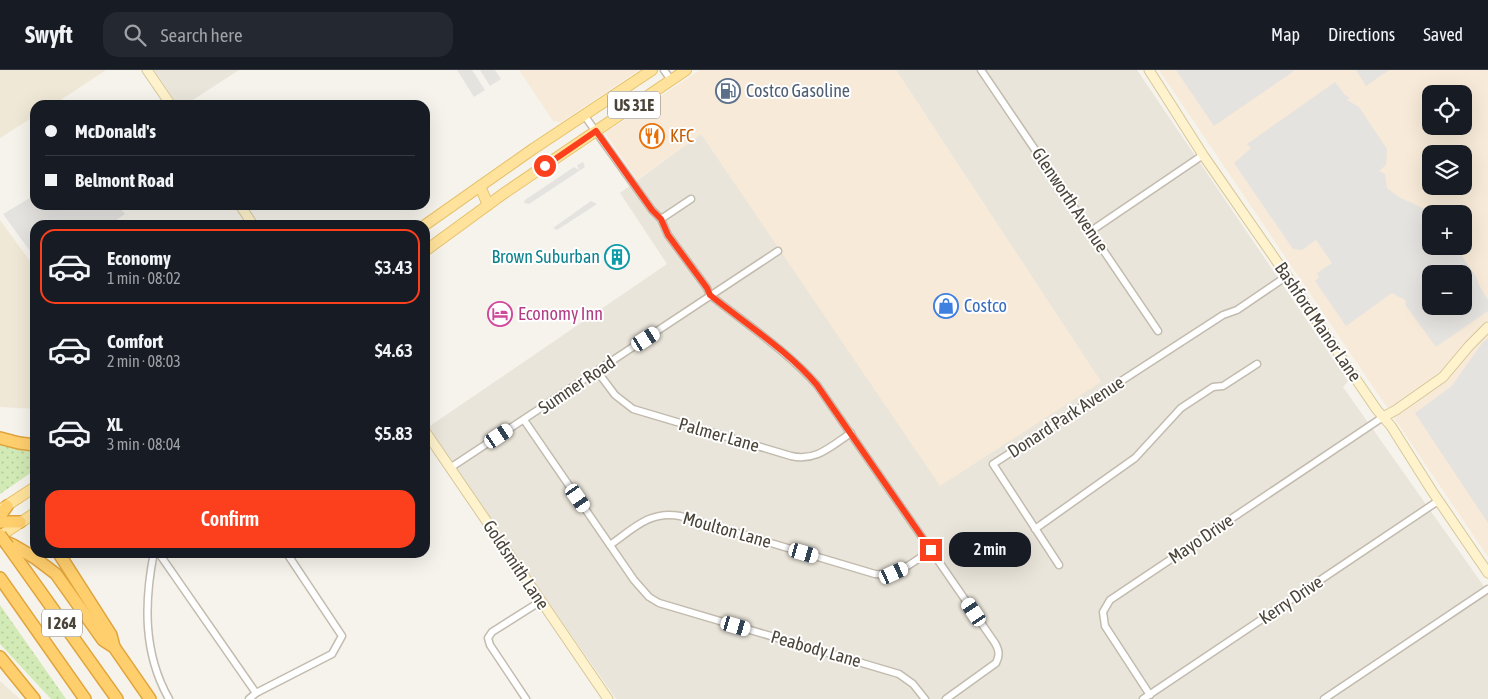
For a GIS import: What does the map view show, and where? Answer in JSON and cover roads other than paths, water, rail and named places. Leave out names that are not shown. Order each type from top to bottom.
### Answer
[{"type":"highway","points":[[0,438],[30,444]]},
{"type":"highway","points":[[0,516],[4,508]]},
{"type":"highway","points":[[0,522],[20,522]]},
{"type":"highway","points":[[2,539],[30,555]]},
{"type":"highway","name":"I 264","points":[[2,539],[117,699]]},
{"type":"highway","points":[[36,558],[56,574],[103,640],[114,647]]},
{"type":"highway","points":[[62,558],[111,635],[114,647],[150,699]]},
{"type":"highway","name":"I 264","points":[[0,578],[85,699]]},
{"type":"highway","points":[[0,657],[34,699]]},
{"type":"highway","points":[[0,670],[27,699]]},
{"type":"main road","name":"US 31E","points":[[430,221],[652,70]]},
{"type":"main road","name":"US 31E","points":[[430,247],[686,70]]},
{"type":"main road","points":[[480,186],[488,206]]},
{"type":"main road","points":[[4,508],[30,490]]},
{"type":"main road","points":[[2,539],[20,522],[30,516]]},
{"type":"street","points":[[147,70],[168,100]]},
{"type":"street","points":[[664,70],[671,80]]},
{"type":"street","name":"Glenworth Avenue","points":[[982,70],[1158,331]]},
{"type":"street","name":"Bashford Manor Lane","points":[[1149,70],[1203,155],[1488,573]]},
{"type":"street","points":[[584,115],[652,210],[661,219],[668,235],[707,288],[710,295],[807,374],[851,433],[990,635],[998,650],[998,659],[993,666],[946,699]]},
{"type":"street","points":[[1091,231],[1203,155]]},
{"type":"street","points":[[661,219],[690,199]]},
{"type":"street","name":"Sumner Road","points":[[450,468],[778,251]]},
{"type":"street","name":"Donard Park Avenue","points":[[1035,529],[993,464],[1223,315],[1237,310],[1287,276]]},
{"type":"street","points":[[1383,417],[1443,378],[1469,346],[1488,327]]},
{"type":"street","points":[[1059,565],[1035,529],[1135,458],[1181,408],[1212,387],[1223,386],[1257,364]]},
{"type":"street","name":"Palmer Lane","points":[[597,371],[615,395],[626,405],[639,412],[792,456],[806,458],[814,456],[851,433]]},
{"type":"street","name":"Mayo Drive","points":[[1150,695],[1105,626],[1103,612],[1110,600],[1383,417]]},
{"type":"street","name":"Peabody Lane","points":[[524,420],[641,590],[648,597],[659,603],[899,674],[914,684],[925,699]]},
{"type":"street","name":"Goldsmith Lane","points":[[430,438],[608,699]]},
{"type":"street","name":"Kerry Drive","points":[[1143,699],[1438,501]]},
{"type":"street","name":"Moulton Lane","points":[[610,545],[646,520],[666,514],[680,516],[875,574],[886,575],[894,573],[931,550]]},
{"type":"street","points":[[155,558],[148,586],[148,633],[155,670],[169,699]]},
{"type":"street","points":[[160,558],[256,693]]},
{"type":"street","points":[[249,699],[256,693],[332,654],[342,636],[290,558]]},
{"type":"street","points":[[1324,699],[1488,589]]},
{"type":"street","points":[[526,699],[490,645],[488,638],[492,632],[541,601]]},
{"type":"place","name":"Costco Gasoline","points":[[728,91]]},
{"type":"place","name":"KFC","points":[[652,136]]},
{"type":"place","name":"Brown Suburban","points":[[617,257]]},
{"type":"place","name":"Costco","points":[[946,306]]},
{"type":"place","name":"Economy Inn","points":[[500,314]]}]
